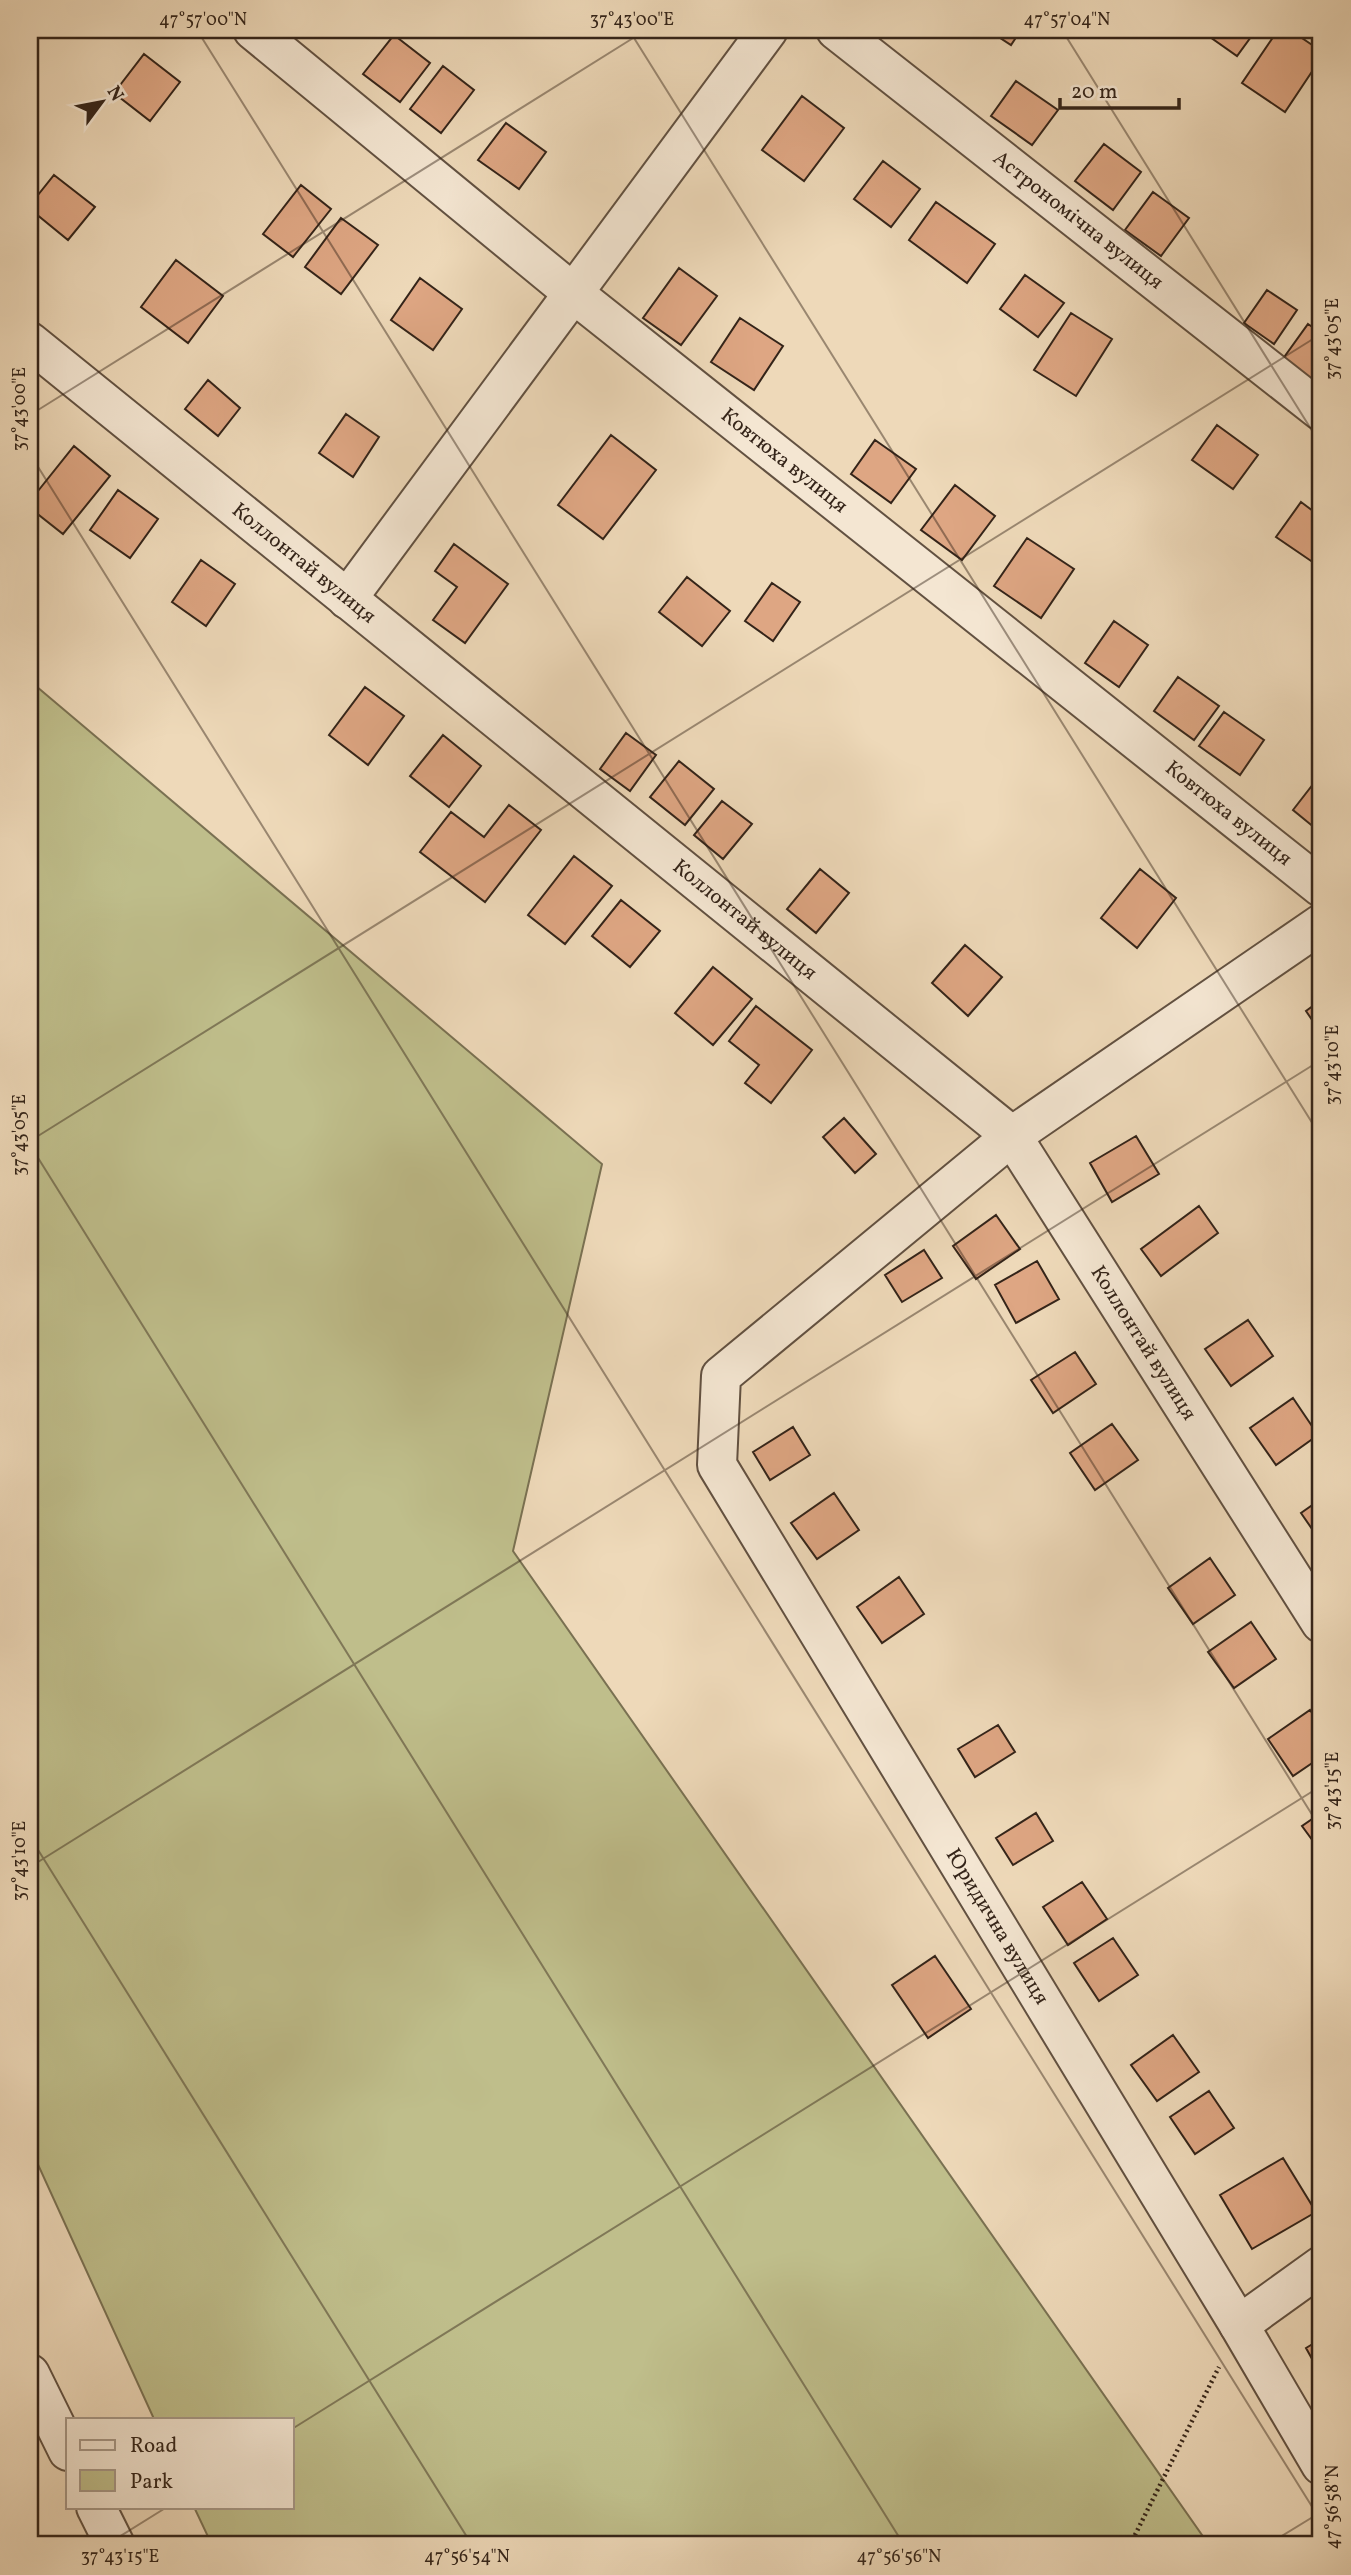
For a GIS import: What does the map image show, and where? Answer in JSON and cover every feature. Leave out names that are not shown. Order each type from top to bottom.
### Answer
[{"type":"street","name":"Ковтюха вулиця","points":[[253,30],[573,293],[1321,887]]},
{"type":"street","points":[[347,599],[768,30]]},
{"type":"street","name":"Астрономічна вулиця","points":[[836,30],[1321,411]]},
{"type":"street","name":"Коллонтай вулиця","points":[[30,342],[1012,1136],[1321,1623]]},
{"type":"street","points":[[1012,1136],[1321,924]]},
{"type":"street","name":"Юридична вулиця","points":[[1012,1136],[721,1376],[717,1465],[1239,2325],[1321,2465]]},
{"type":"street","points":[[1239,2325],[1321,2266]]},
{"type":"street","points":[[30,2374],[66,2447]]},
{"type":"street","points":[[96,2508],[115,2545]]},
{"type":"path","points":[[1130,2545],[1239,2325]]},
{"type":"green space","points":[[30,681],[602,1164],[513,1551],[1209,2545],[212,2545],[194,2508],[294,2508],[294,2418],[154,2418],[30,2147]]},
{"type":"building","points":[[988,30],[1021,30],[1011,45]]},
{"type":"building","points":[[1200,30],[1256,30],[1237,56]]},
{"type":"building","points":[[1278,30],[1290,30],[1321,51],[1321,58],[1285,112],[1242,83]]},
{"type":"building","points":[[394,35],[430,63],[400,102],[363,74]]},
{"type":"building","points":[[144,54],[180,82],[150,121],[114,93]]},
{"type":"building","points":[[443,66],[474,90],[441,133],[410,109]]},
{"type":"building","points":[[1016,81],[1058,110],[1032,145],[991,116]]},
{"type":"building","points":[[802,96],[844,128],[804,181],[762,150]]},
{"type":"building","points":[[506,123],[546,152],[519,189],[478,160]]},
{"type":"building","points":[[1104,144],[1141,172],[1113,210],[1075,181]]},
{"type":"building","points":[[883,161],[920,189],[891,227],[854,199]]},
{"type":"building","points":[[54,175],[95,207],[68,240],[30,209],[30,205]]},
{"type":"building","points":[[301,185],[331,209],[293,257],[263,234]]},
{"type":"building","points":[[1153,192],[1189,218],[1161,256],[1125,230]]},
{"type":"building","points":[[936,202],[995,244],[967,283],[909,240]]},
{"type":"building","points":[[341,218],[378,245],[341,294],[305,267]]},
{"type":"building","points":[[176,260],[223,296],[188,343],[141,307]]},
{"type":"building","points":[[679,268],[717,296],[681,345],[643,318]]},
{"type":"building","points":[[1025,275],[1064,303],[1038,337],[1000,309]]},
{"type":"building","points":[[420,278],[462,309],[433,350],[391,320]]},
{"type":"building","points":[[1267,290],[1297,310],[1274,344],[1244,323]]},
{"type":"building","points":[[1071,313],[1112,339],[1076,396],[1034,370]]},
{"type":"building","points":[[740,318],[783,346],[754,390],[711,362]]},
{"type":"building","points":[[1308,324],[1321,333],[1321,386],[1315,395],[1277,367]]},
{"type":"building","points":[[208,380],[240,408],[218,436],[185,409]]},
{"type":"building","points":[[346,414],[379,437],[353,477],[319,453]]},
{"type":"building","points":[[1217,425],[1258,455],[1233,489],[1192,460]]},
{"type":"building","points":[[611,435],[656,470],[603,539],[558,505]]},
{"type":"building","points":[[875,440],[916,469],[891,503],[851,474]]},
{"type":"building","points":[[74,446],[110,476],[63,534],[30,508],[30,501]]},
{"type":"building","points":[[955,485],[995,516],[962,560],[921,530]]},
{"type":"building","points":[[118,490],[158,519],[130,558],[90,530]]},
{"type":"building","points":[[1301,502],[1321,517],[1321,560],[1317,565],[1276,537]]},
{"type":"building","points":[[1027,538],[1074,569],[1041,618],[994,586]]},
{"type":"building","points":[[454,544],[508,584],[465,643],[433,620],[457,587],[435,571]]},
{"type":"building","points":[[201,560],[235,584],[206,626],[172,602]]},
{"type":"building","points":[[687,577],[730,611],[702,646],[659,612]]},
{"type":"building","points":[[772,583],[800,602],[773,641],[745,621]]},
{"type":"building","points":[[1114,621],[1148,645],[1119,687],[1085,663]]},
{"type":"building","points":[[1178,677],[1219,706],[1194,740],[1154,711]]},
{"type":"building","points":[[365,687],[404,716],[368,765],[329,735]]},
{"type":"building","points":[[1224,712],[1264,740],[1240,775],[1199,746]]},
{"type":"building","points":[[626,733],[656,755],[630,791],[600,769]]},
{"type":"building","points":[[443,735],[481,766],[449,807],[410,776]]},
{"type":"building","points":[[679,761],[714,789],[685,825],[650,797]]},
{"type":"building","points":[[1321,774],[1321,833],[1293,810]]},
{"type":"building","points":[[722,801],[752,824],[723,859],[694,835]]},
{"type":"building","points":[[509,805],[541,830],[485,902],[420,852],[451,812],[484,837]]},
{"type":"building","points":[[574,856],[612,886],[565,944],[528,915]]},
{"type":"building","points":[[820,869],[849,893],[816,933],[787,909]]},
{"type":"building","points":[[1140,869],[1176,898],[1137,948],[1101,918]]},
{"type":"building","points":[[621,900],[660,931],[630,967],[592,936]]},
{"type":"building","points":[[965,945],[1002,977],[968,1016],[932,983]]},
{"type":"building","points":[[713,967],[752,999],[713,1045],[675,1013]]},
{"type":"building","points":[[1321,1000],[1321,1033],[1306,1011]]},
{"type":"building","points":[[756,1006],[812,1050],[771,1103],[745,1083],[759,1065],[729,1041]]},
{"type":"building","points":[[844,1118],[876,1154],[855,1173],[823,1137]]},
{"type":"building","points":[[1136,1136],[1159,1174],[1112,1202],[1090,1163]]},
{"type":"building","points":[[1199,1206],[1218,1233],[1161,1276],[1141,1249]]},
{"type":"building","points":[[996,1215],[1020,1249],[976,1279],[953,1246]]},
{"type":"building","points":[[924,1250],[942,1278],[902,1302],[885,1275]]},
{"type":"building","points":[[1037,1261],[1059,1299],[1016,1323],[995,1285]]},
{"type":"building","points":[[1248,1320],[1273,1356],[1231,1386],[1205,1349]]},
{"type":"building","points":[[1075,1352],[1096,1384],[1053,1413],[1031,1380]]},
{"type":"building","points":[[1293,1398],[1318,1435],[1276,1465],[1250,1428]]},
{"type":"building","points":[[1112,1424],[1138,1460],[1095,1490],[1070,1453]]},
{"type":"building","points":[[793,1427],[810,1455],[770,1480],[753,1452]]},
{"type":"building","points":[[834,1493],[859,1530],[817,1559],[791,1523]]},
{"type":"building","points":[[1321,1499],[1321,1542],[1301,1513]]},
{"type":"building","points":[[1210,1558],[1235,1595],[1193,1624],[1168,1588]]},
{"type":"building","points":[[899,1577],[924,1614],[882,1643],[857,1607]]},
{"type":"building","points":[[1251,1622],[1276,1659],[1234,1688],[1208,1652]]},
{"type":"building","points":[[1310,1710],[1321,1726],[1321,1757],[1293,1776],[1268,1739]]},
{"type":"building","points":[[998,1725],[1015,1752],[975,1777],[958,1749]]},
{"type":"building","points":[[1036,1813],[1053,1841],[1013,1865],[996,1838]]},
{"type":"building","points":[[1321,1813],[1321,1852],[1302,1826]]},
{"type":"building","points":[[1082,1882],[1107,1919],[1068,1945],[1043,1907]]},
{"type":"building","points":[[1113,1938],[1138,1975],[1099,2001],[1074,1963]]},
{"type":"building","points":[[935,1956],[971,2009],[928,2038],[892,1985]]},
{"type":"building","points":[[1173,2035],[1199,2072],[1157,2101],[1131,2065]]},
{"type":"building","points":[[1209,2091],[1234,2128],[1195,2154],[1170,2117]]},
{"type":"building","points":[[1283,2158],[1316,2212],[1252,2249],[1220,2195]]},
{"type":"building","points":[[1321,2339],[1321,2375],[1306,2348]]}]
